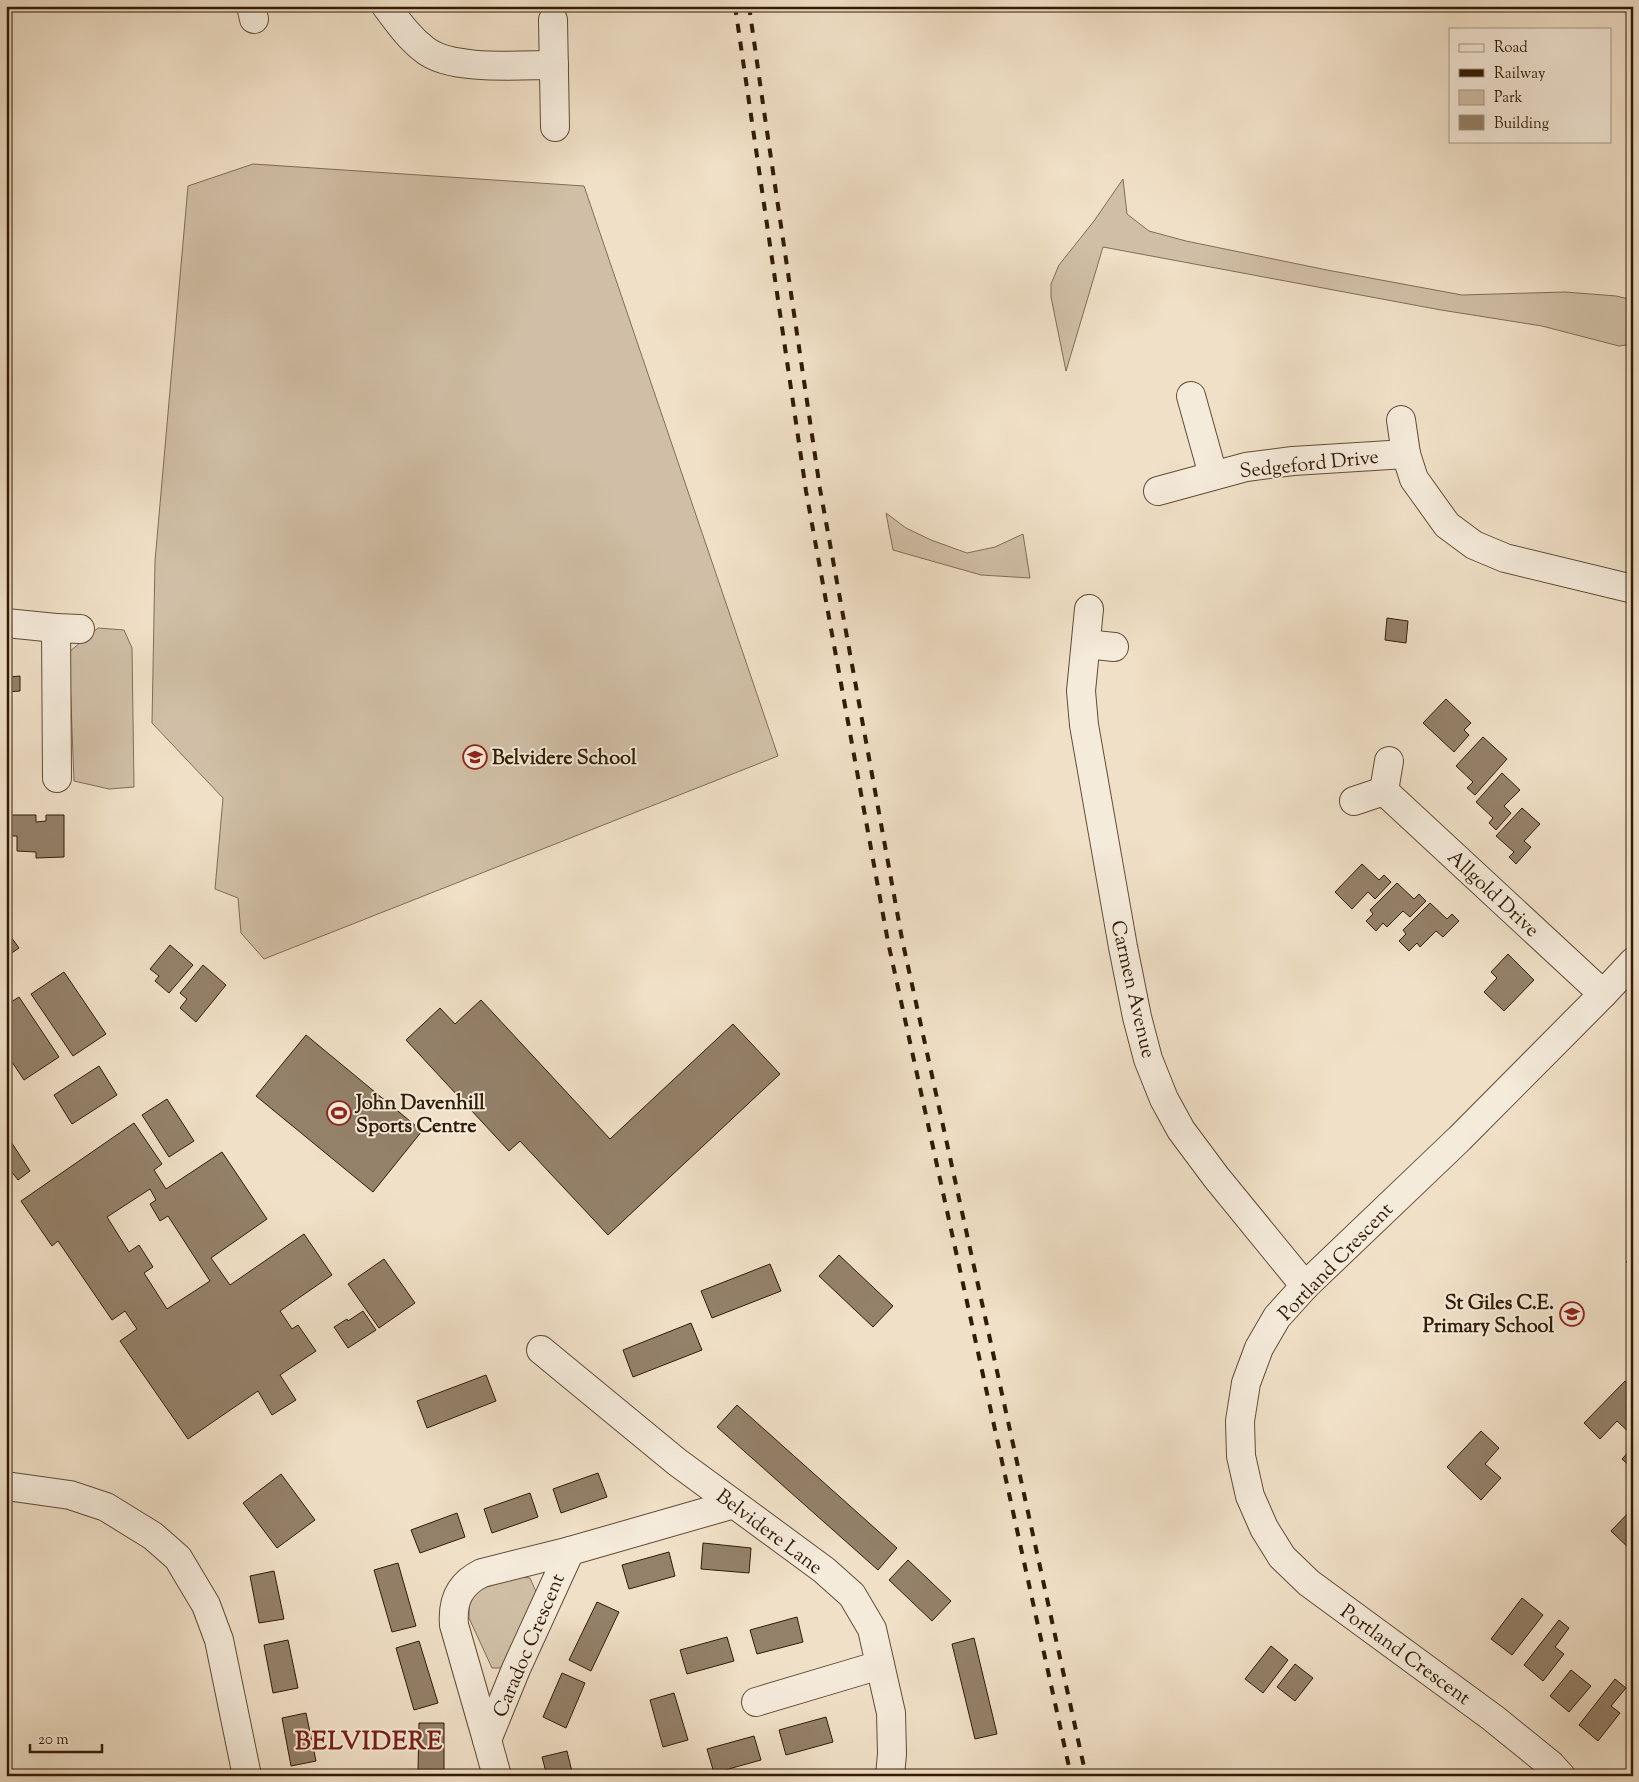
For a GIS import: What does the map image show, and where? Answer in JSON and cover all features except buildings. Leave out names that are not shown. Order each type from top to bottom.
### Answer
[{"type":"street","points":[[386,6],[405,32],[426,51],[442,59],[466,63],[554,64]]},
{"type":"street","points":[[554,20],[555,128]]},
{"type":"street","name":"Sedgeford Drive","points":[[1191,396],[1213,475]]},
{"type":"street","name":"Sedgeford Drive","points":[[1401,420],[1406,454],[1414,479],[1447,525],[1474,545],[1505,558],[1633,588]]},
{"type":"street","name":"Sedgeford Drive","points":[[1158,491],[1246,467],[1293,461],[1406,454]]},
{"type":"street","name":"Carmen Avenue","points":[[1089,609],[1081,691],[1084,725],[1122,947],[1148,1059],[1164,1099],[1181,1130],[1216,1177],[1305,1286]]},
{"type":"street","points":[[6,623],[68,628],[44,750],[57,778]]},
{"type":"street","points":[[1086,644],[1114,647]]},
{"type":"street","points":[[1354,801],[1384,791],[1389,762]]},
{"type":"street","name":"Allgold Drive","points":[[1384,791],[1603,994]]},
{"type":"street","name":"Portland Crescent","points":[[1561,1776],[1552,1765],[1493,1718],[1308,1583],[1282,1557],[1264,1528],[1250,1496],[1240,1456],[1240,1421],[1246,1383],[1259,1348],[1277,1317],[1305,1286],[1459,1139],[1633,962]]},
{"type":"street","name":"Belvidere Lane","points":[[541,1350],[677,1462],[824,1570],[852,1595],[872,1629],[891,1713],[892,1754],[890,1776]]},
{"type":"street","points":[[6,1486],[70,1495],[106,1506],[153,1536],[178,1558],[206,1605],[219,1640],[247,1776]]},
{"type":"street","name":"Caradoc Crescent","points":[[497,1776],[454,1625],[453,1612],[457,1597],[470,1579],[482,1574],[734,1504]]},
{"type":"street","name":"Caradoc Crescent","points":[[487,1740],[516,1669],[570,1551]]},
{"type":"street","points":[[756,1702],[880,1665]]},
{"type":"green space","points":[[253,164],[584,186],[778,756],[264,959],[241,933],[238,898],[215,889],[223,798],[152,723],[155,561],[188,186]]},
{"type":"green space","points":[[1123,179],[1127,214],[1149,231],[1186,241],[1462,295],[1565,292],[1616,296],[1633,300],[1633,344],[1619,346],[1542,326],[1441,310],[1103,247],[1066,371],[1051,297],[1051,284],[1059,265],[1094,221]]},
{"type":"green space","points":[[886,513],[906,528],[931,540],[967,553],[995,547],[1023,534],[1030,578],[981,575],[893,550]]},
{"type":"green space","points":[[98,628],[124,630],[132,648],[134,787],[109,789],[74,781],[69,652]]},
{"type":"green space","points":[[519,1577],[530,1578],[537,1594],[503,1668],[492,1668],[469,1618],[469,1602],[477,1590]]},
{"type":"railway","points":[[735,6],[806,491],[888,942],[1071,1776]]},
{"type":"railway","points":[[749,6],[820,489],[902,939],[1086,1776]]},
{"type":"place","name":"Belvidere School","points":[[475,757]]},
{"type":"place","name":"John Davenhill Sports Centre","points":[[339,1113]]},
{"type":"place","name":"St Giles C.E. Primary School","points":[[1572,1314]]},
{"type":"district","name":"BELVIDERE","points":[[369,1740]]}]
